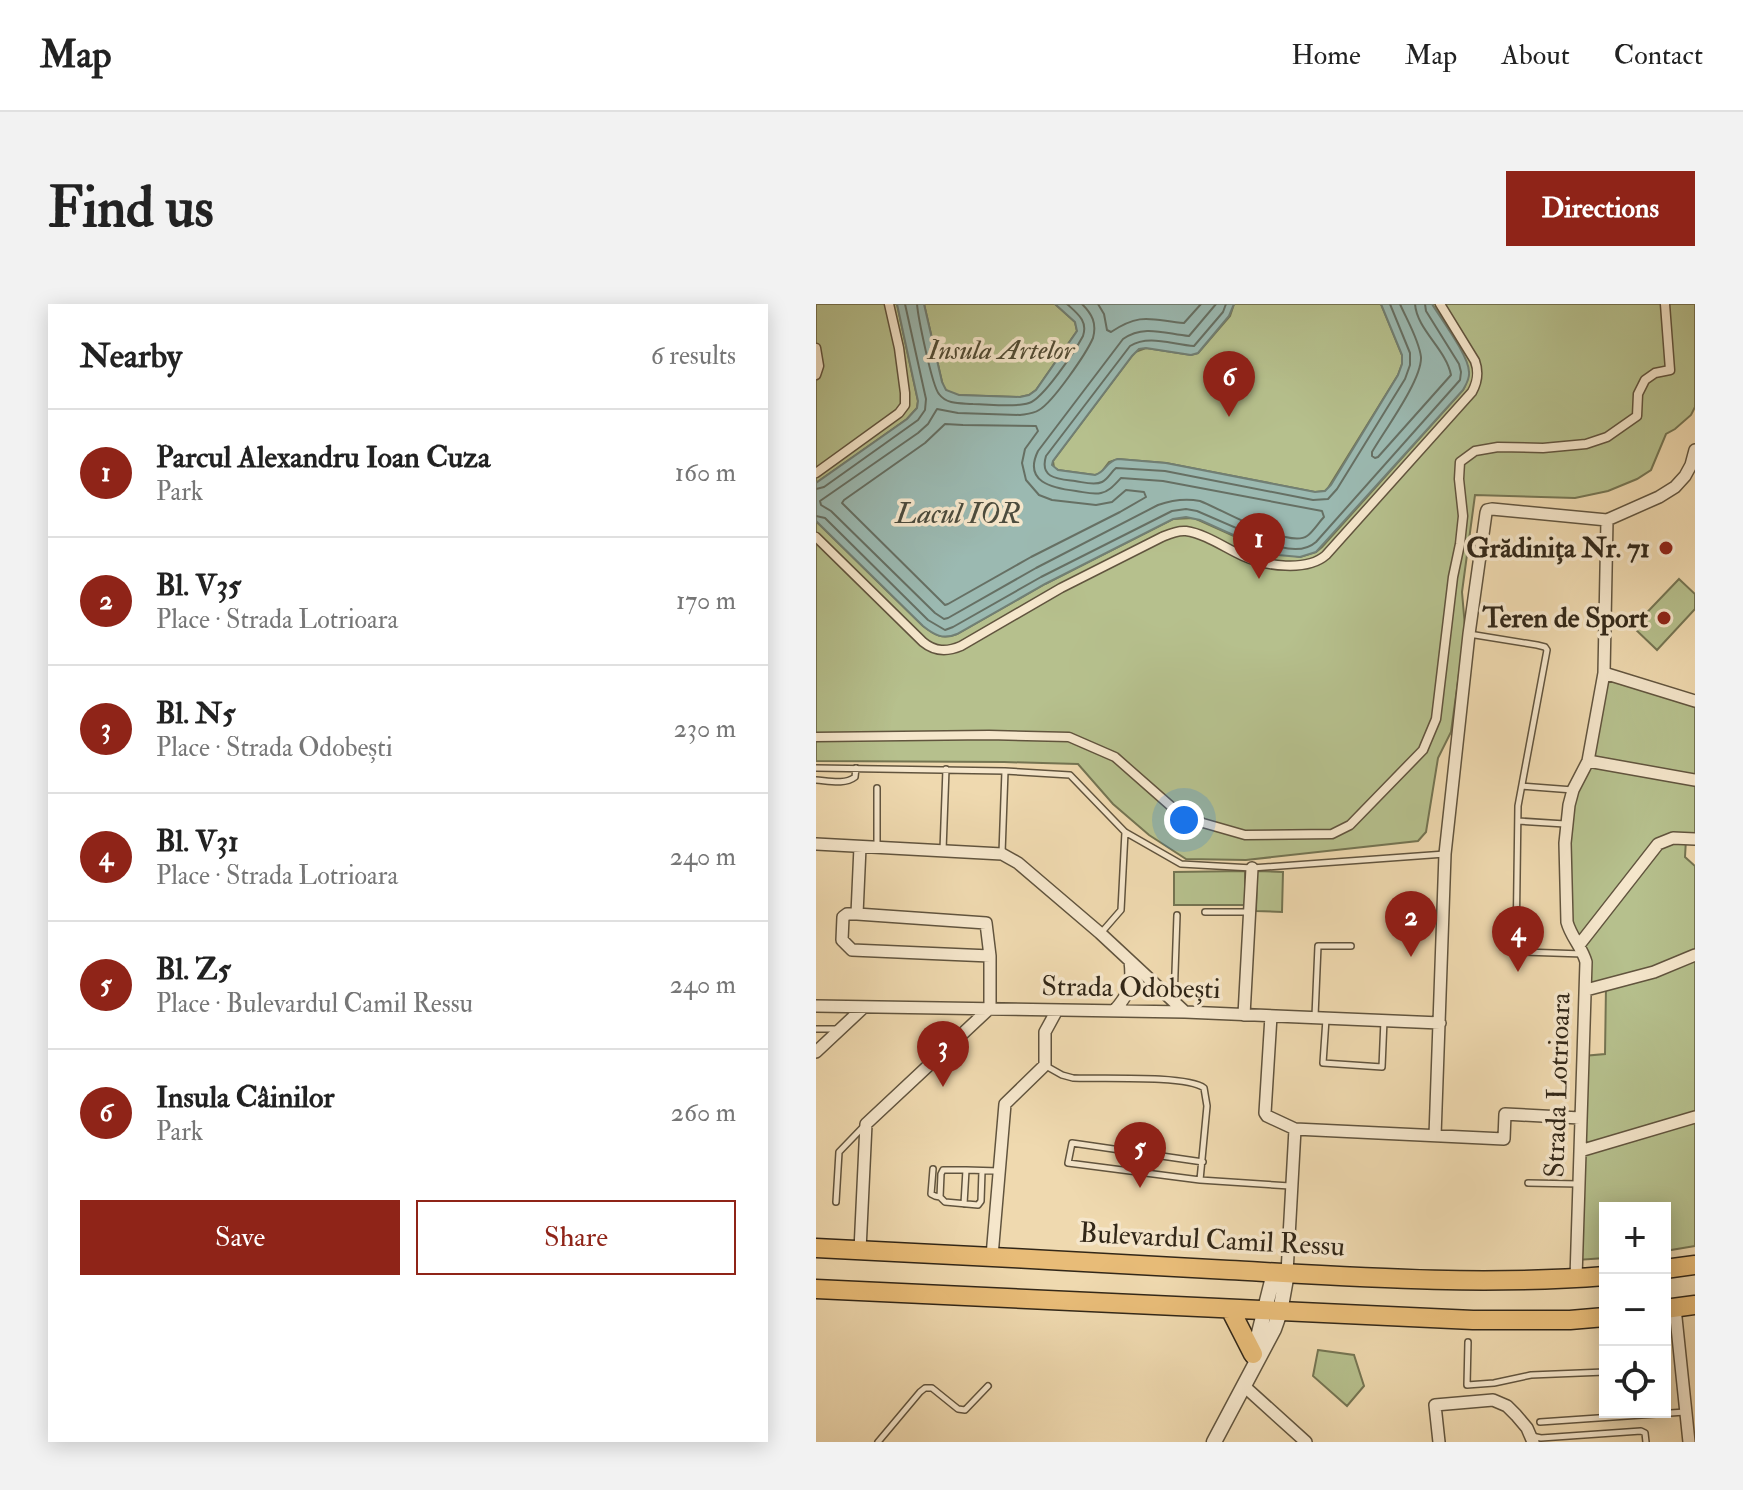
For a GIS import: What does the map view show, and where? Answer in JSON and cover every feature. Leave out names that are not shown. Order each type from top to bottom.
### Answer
[{"type":"main road","name":"Bulevardul Camil Ressu","points":[[816,1248],[1283,1268],[1495,1281],[1599,1276]]},
{"type":"main road","points":[[1671,1268],[1695,1265]]},
{"type":"main road","points":[[816,1289],[1513,1321],[1599,1317]]},
{"type":"main road","points":[[1671,1309],[1695,1305]]},
{"type":"main road","points":[[1230,1309],[1253,1354]]},
{"type":"street","points":[[816,473],[899,413],[905,405],[899,348],[889,304]]},
{"type":"street","points":[[816,537],[923,642],[940,650],[961,646],[1061,588],[1178,531],[1200,535],[1252,560],[1297,566],[1314,563],[1326,555],[1476,385],[1478,370],[1475,361],[1440,304]]},
{"type":"street","points":[[816,737],[1069,737],[1115,757],[1173,808],[1203,823],[1245,835],[1332,834],[1350,825],[1423,750],[1436,719],[1463,516],[1460,462],[1475,451],[1498,447],[1543,448],[1586,444],[1607,437],[1634,419],[1643,383],[1655,373],[1670,370],[1665,304]]},
{"type":"street","points":[[816,348],[819,366],[816,375]]},
{"type":"street","points":[[1435,1136],[1445,854],[1469,634],[1487,510],[1607,520],[1668,492],[1693,464],[1695,450]]},
{"type":"street","name":"Strada Lotrioara","points":[[1576,1278],[1586,962],[1569,931],[1565,911],[1566,824],[1573,790],[1588,761],[1604,673],[1607,520]]},
{"type":"street","points":[[1604,673],[1695,701]]},
{"type":"street","points":[[1588,761],[1695,780]]},
{"type":"street","points":[[1582,950],[1658,844],[1673,838],[1695,839]]},
{"type":"street","points":[[816,844],[1002,854],[1018,863],[1100,933],[1185,1012]]},
{"type":"street","points":[[857,914],[860,847]]},
{"type":"street","points":[[1244,1015],[1252,868]]},
{"type":"street","points":[[860,1250],[866,1124],[990,1008],[990,956],[988,927],[983,921],[857,914],[843,917],[842,940],[852,950],[990,956]]},
{"type":"street","points":[[1586,990],[1654,972],[1695,955]]},
{"type":"street","points":[[1114,1011],[1130,988],[1130,961]]},
{"type":"street","name":"Strada Odobești","points":[[816,1006],[1185,1012],[1440,1023]]},
{"type":"street","points":[[816,1052],[864,1007]]},
{"type":"street","points":[[992,1256],[1005,1104],[1045,1065],[1045,1032],[1057,1010]]},
{"type":"street","points":[[1271,1016],[1265,1113],[1295,1129],[1504,1139],[1505,1114],[1580,1118]]},
{"type":"street","points":[[1580,1151],[1695,1117]]},
{"type":"street","points":[[1214,1442],[1267,1343],[1283,1268],[1295,1129]]},
{"type":"street","points":[[1247,1380],[1253,1354],[1272,1312]]},
{"type":"street","points":[[1671,1316],[1689,1442]]},
{"type":"street","points":[[1247,1380],[1306,1442]]},
{"type":"street","points":[[1439,1442],[1435,1405],[1493,1400],[1507,1406],[1527,1428],[1532,1439]]},
{"type":"lane","points":[[1469,634],[1537,645],[1547,650],[1518,821],[1516,948],[1522,952],[1582,950]]},
{"type":"lane","points":[[816,768],[946,769],[1070,775],[1125,832],[1181,864],[1252,868],[1445,854]]},
{"type":"lane","points":[[816,780],[852,780],[856,768]]},
{"type":"lane","points":[[943,851],[946,769]]},
{"type":"lane","points":[[1002,854],[1005,771]]},
{"type":"lane","points":[[1522,786],[1573,790]]},
{"type":"lane","points":[[877,788],[877,848]]},
{"type":"lane","points":[[1518,821],[1566,824]]},
{"type":"lane","points":[[1100,933],[1121,910],[1125,832]]},
{"type":"lane","points":[[1205,912],[1250,912]]},
{"type":"lane","points":[[1174,1002],[1177,915]]},
{"type":"lane","points":[[1351,946],[1318,946],[1323,1063],[1382,1067],[1384,1020]]},
{"type":"lane","points":[[816,1029],[840,1029]]},
{"type":"lane","points":[[1045,1065],[1073,1078],[1199,1084],[1204,1088],[1207,1106],[1200,1180]]},
{"type":"lane","points":[[836,1202],[839,1152],[866,1124]]},
{"type":"lane","points":[[1203,1162],[1072,1143],[1068,1163],[1200,1180],[1291,1186]]},
{"type":"lane","points":[[933,1169],[931,1194],[945,1202],[978,1205],[981,1201],[982,1171]]},
{"type":"lane","points":[[940,1197],[943,1170],[999,1171]]},
{"type":"lane","points":[[964,1204],[966,1170]]},
{"type":"lane","points":[[1528,1183],[1579,1184]]},
{"type":"lane","points":[[1468,1342],[1467,1385],[1531,1375],[1599,1372]]},
{"type":"lane","points":[[878,1442],[925,1388],[932,1388],[958,1409],[965,1410],[988,1386]]},
{"type":"lane","points":[[1671,1413],[1685,1412]]},
{"type":"lane","points":[[1540,1422],[1599,1417]]},
{"type":"lane","points":[[1532,1439],[1641,1431],[1645,1433],[1646,1442]]},
{"type":"green space","points":[[816,304],[897,304],[918,401],[917,408],[907,419],[816,483]]},
{"type":"green space","name":"Insula Artelor","points":[[924,304],[1055,304],[1075,322],[1077,331],[1036,390],[1029,395],[954,395],[943,386]]},
{"type":"green space","points":[[1234,304],[1381,304],[1402,355],[1402,364],[1325,491],[1315,492],[1166,463],[1118,459],[1109,462],[1100,474],[1095,475],[1054,468],[1053,461],[1135,352],[1146,348],[1191,355],[1198,353],[1230,316]]},
{"type":"green space","points":[[1432,304],[1695,304],[1695,407],[1691,415],[1666,434],[1651,470],[1608,491],[1575,498],[1475,495],[1462,592],[1465,627],[1451,732],[1438,758],[1426,832],[1418,841],[1246,860],[1186,859],[1149,835],[1113,804],[1078,764],[816,761],[816,521],[923,626],[943,636],[957,634],[1045,584],[1173,519],[1194,518],[1265,550],[1300,557],[1316,552],[1463,390],[1467,380],[1463,358]]},
{"type":"green space","name":"Teren de Sport","points":[[1679,579],[1695,594],[1695,609],[1657,650],[1633,627]]},
{"type":"green space","points":[[1604,673],[1695,701],[1695,839],[1686,839],[1685,857],[1695,866],[1695,1246],[1671,1250],[1671,1202],[1599,1202],[1599,1258],[1577,1260],[1583,1056],[1605,1054],[1606,986],[1586,990],[1586,962],[1573,938],[1566,824],[1588,761]]},
{"type":"green space","points":[[1245,871],[1245,905],[1174,905],[1174,872]]},
{"type":"green space","points":[[1257,871],[1283,872],[1282,912],[1256,911]]},
{"type":"green space","points":[[1318,1350],[1354,1355],[1364,1386],[1347,1406],[1313,1376]]},
{"type":"water","name":"Lacul IOR","points":[[897,304],[924,304],[946,390],[959,395],[1020,397],[1036,390],[1077,331],[1075,322],[1055,304],[1234,304],[1229,316],[1198,353],[1191,355],[1146,348],[1139,349],[1132,356],[1053,461],[1052,465],[1058,470],[1095,475],[1118,459],[1166,463],[1315,492],[1325,491],[1402,364],[1402,355],[1381,304],[1432,304],[1464,357],[1469,377],[1463,390],[1316,552],[1300,557],[1278,555],[1200,520],[1186,517],[1173,519],[1045,584],[957,634],[943,636],[923,626],[816,521],[816,483],[907,419],[917,408]]},
{"type":"place","name":"Insula Câinilor","points":[[1229,417]]},
{"type":"place","name":"Grădinița Nr. 71","points":[[1666,548]]},
{"type":"place","name":"Parcul Alexandru Ioan Cuza","points":[[1259,579]]},
{"type":"place","name":"Teren de Sport","points":[[1664,618]]},
{"type":"place","name":"Bl. V35","points":[[1411,957]]},
{"type":"place","name":"Bl. V31","points":[[1518,972]]},
{"type":"place","name":"Bl. N5","points":[[943,1087]]},
{"type":"place","name":"Bl. Z5","points":[[1140,1188]]}]
